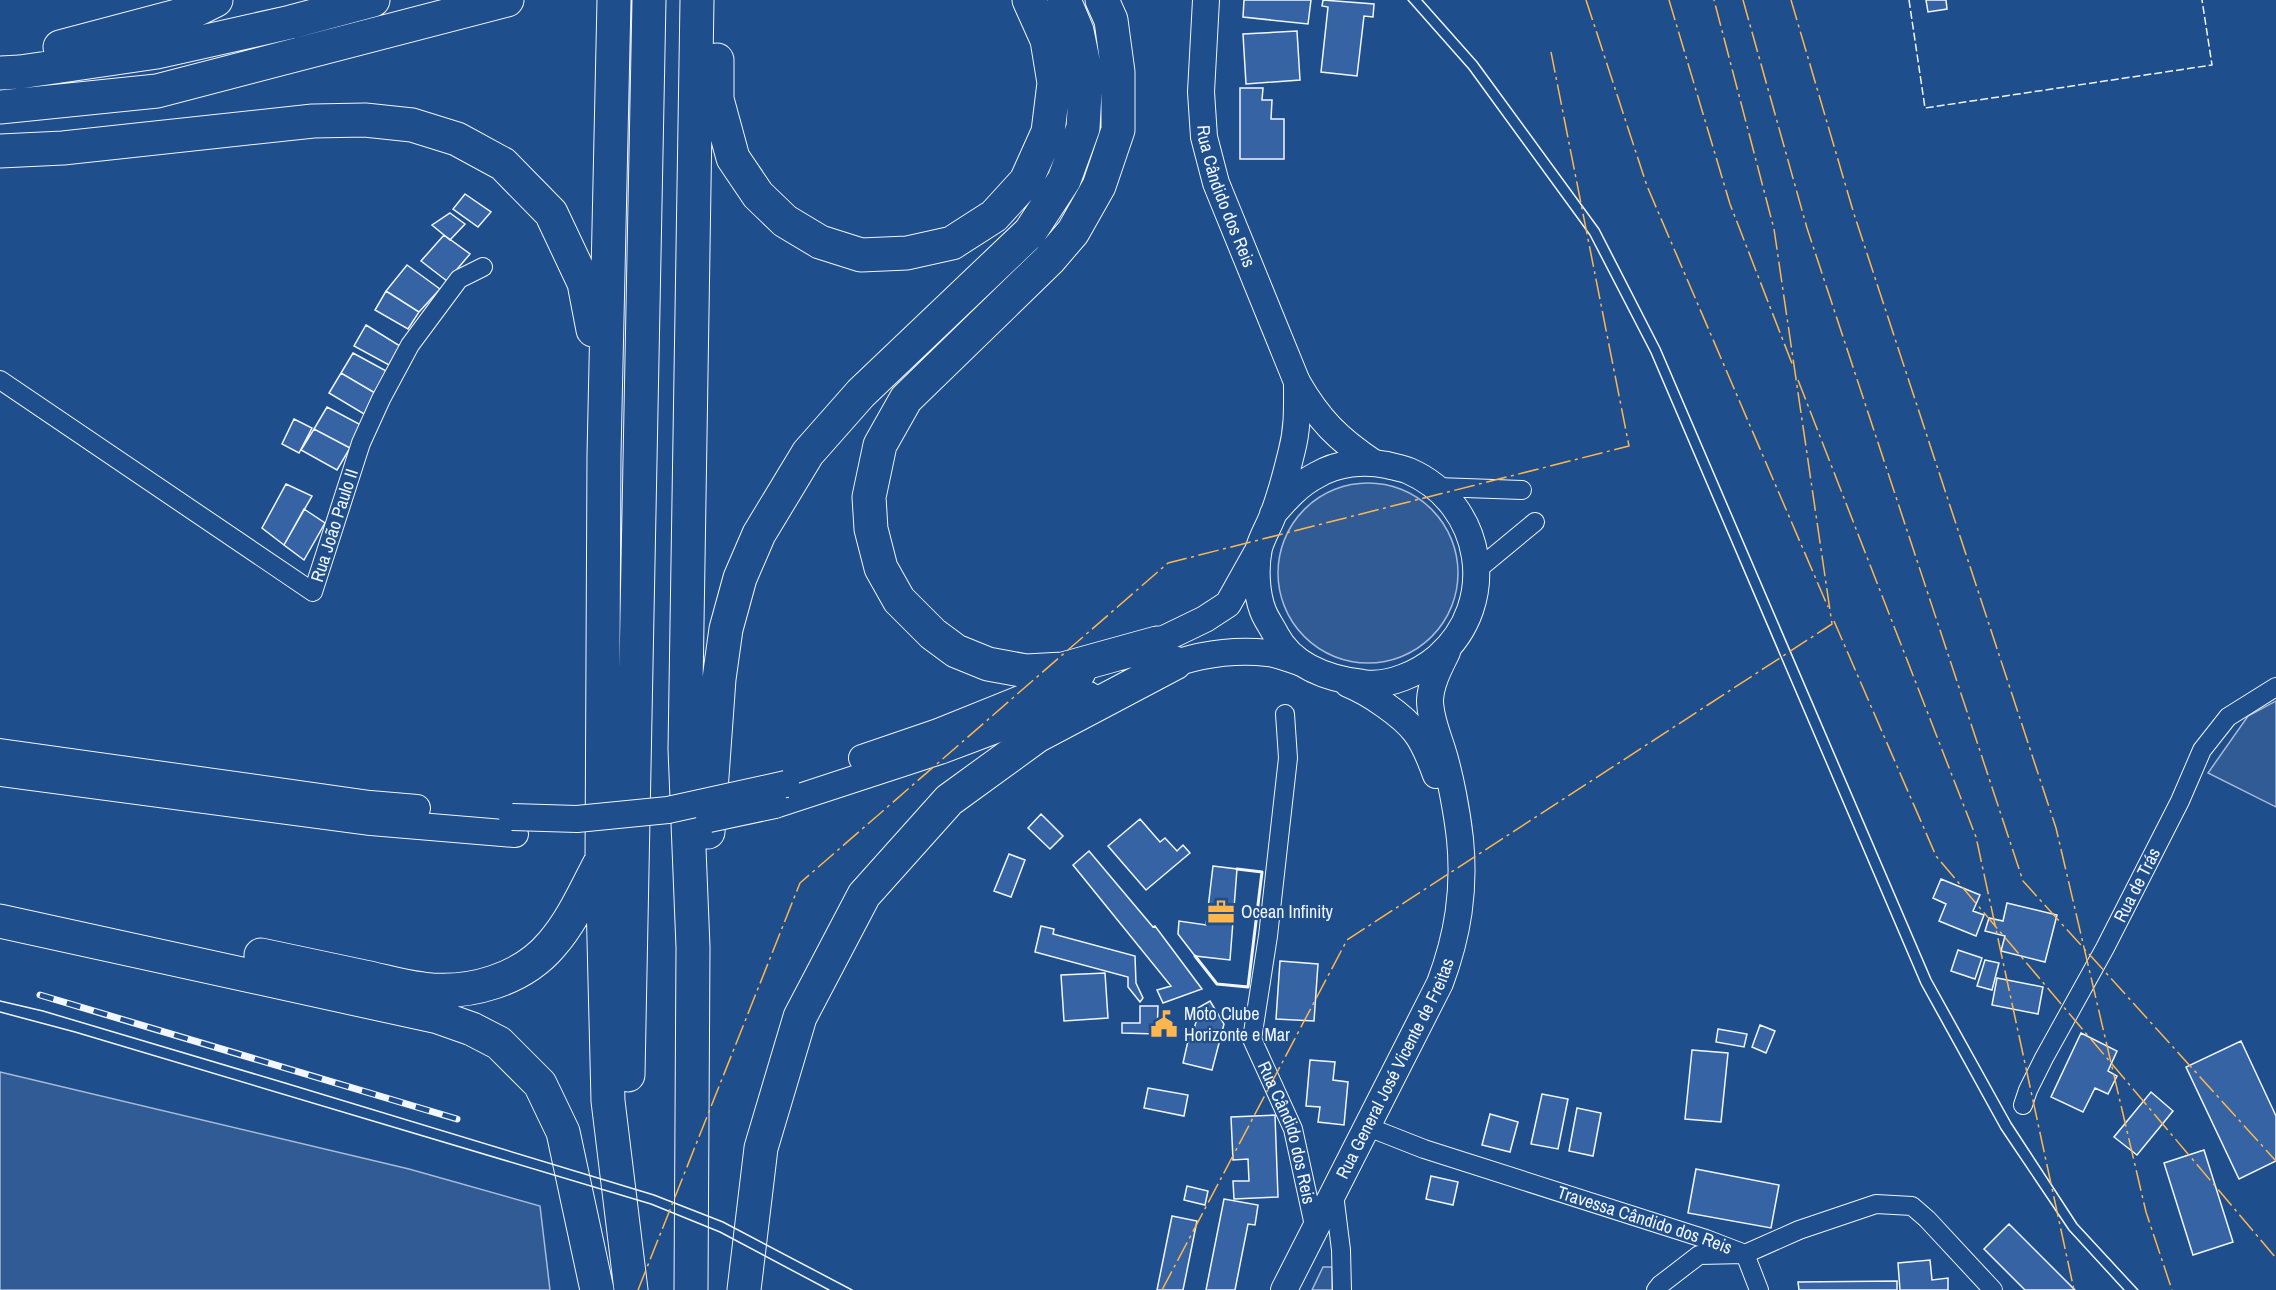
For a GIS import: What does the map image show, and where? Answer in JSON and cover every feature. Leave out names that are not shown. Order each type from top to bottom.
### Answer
[{"type":"highway","points":[[0,58],[79,44],[192,12],[216,0]]},
{"type":"highway","points":[[0,73],[157,52],[291,22],[373,0]]},
{"type":"highway","points":[[0,107],[157,91],[507,0]]},
{"type":"highway","points":[[614,0],[604,454],[602,859],[608,1101],[632,1290]]},
{"type":"highway","points":[[632,1290],[628,1097],[649,0]]},
{"type":"highway","points":[[691,1290],[693,947],[685,749],[697,0]]},
{"type":"highway","points":[[716,0],[717,99],[733,158],[758,195],[785,220],[820,242],[861,255],[907,254],[952,243],[994,216],[1026,181],[1048,132],[1054,83],[1047,40],[1029,0]]},
{"type":"highway","points":[[693,947],[708,838],[719,679],[726,629],[740,578],[759,534],[808,453],[861,393],[1029,232],[1064,180],[1083,128],[1086,75],[1077,31],[1064,0]]},
{"type":"highway","points":[[1102,0],[1112,20],[1118,72],[1118,130],[1099,186],[1073,232],[1049,260],[906,399],[880,446],[869,497],[871,529],[882,568],[899,600],[933,634],[956,651],[988,664],[1026,671],[1063,669],[1166,653]]},
{"type":"highway","points":[[0,151],[63,148],[313,121],[365,120],[412,124],[457,139],[503,164],[551,213],[584,283],[594,336],[604,454]]},
{"type":"highway","points":[[744,1290],[761,1148],[800,1017],[864,895],[949,800],[1037,736],[1166,653]]},
{"type":"highway","points":[[0,898],[424,990],[455,990],[512,976],[536,960],[552,944],[570,920],[602,859]]},
{"type":"highway","points":[[0,921],[438,1017],[472,1029],[499,1043],[540,1084],[563,1132],[597,1290]]},
{"type":"main road","name":"Rua Cândido dos Reis","points":[[1206,0],[1201,92],[1204,137],[1216,183],[1296,382],[1312,408],[1336,436],[1374,463]]},
{"type":"main road","name":"Rua Cândido dos Reis","points":[[1274,514],[1293,491],[1317,474],[1345,465],[1374,463],[1408,470],[1437,488],[1458,511],[1472,539],[1477,570],[1475,598],[1465,624],[1449,647],[1426,667],[1398,680],[1368,684],[1338,680],[1318,673],[1300,662],[1278,639],[1263,611],[1257,580],[1259,549],[1274,514],[1292,450],[1297,424],[1296,382]]},
{"type":"main road","points":[[0,752],[578,835],[670,827],[940,751],[1166,653],[1205,619],[1228,603],[1259,549]]},
{"type":"main road","points":[[1449,647],[1435,677],[1430,700],[1460,837]]},
{"type":"main road","points":[[1166,653],[1199,656],[1268,653],[1300,662]]},
{"type":"main road","points":[[1338,680],[1362,690],[1388,707],[1415,732],[1431,763],[1460,837]]},
{"type":"main road","points":[[0,772],[371,822],[514,826]]},
{"type":"main road","name":"Rua General José Vicente de Freitas","points":[[1284,1290],[1440,983],[1452,951],[1460,917],[1463,877],[1460,837]]},
{"type":"street","name":"Rua João Paulo II","points":[[0,380],[313,592],[361,443],[381,399],[410,345],[459,279],[483,267]]},
{"type":"street","points":[[1437,488],[1522,490]]},
{"type":"street","points":[[1477,570],[1535,522]]},
{"type":"street","name":"Rua de Trás","points":[[2023,1105],[2036,1074],[2170,822],[2202,750],[2228,717],[2276,687]]},
{"type":"street","name":"Rua Cândido dos Reis","points":[[1285,714],[1288,758],[1268,936],[1252,1039],[1293,1129],[1315,1230]]},
{"type":"street","name":"Travessa Cândido dos Reis","points":[[1368,1127],[1424,1149],[1745,1254],[1798,1230],[1876,1204],[1912,1206],[1927,1218],[1993,1290]]},
{"type":"street","name":"Rua Cândido dos Reis","points":[[1334,1194],[1341,1250],[1342,1290]]},
{"type":"street","points":[[1656,1290],[1699,1255],[1745,1254],[1759,1290]]},
{"type":"shaded area","points":[[1368,483],[1403,490],[1432,509],[1451,538],[1458,573],[1451,608],[1432,637],[1403,656],[1368,663],[1333,656],[1304,637],[1285,608],[1278,573],[1285,538],[1304,509],[1333,490]]},
{"type":"shaded area","points":[[2276,701],[2276,807],[2208,773],[2248,716]]},
{"type":"shaded area","points":[[0,1072],[409,1169],[540,1206],[550,1290],[0,1290]]},
{"type":"shaded area","points":[[1323,1267],[1332,1267],[1332,1290],[1312,1290]]},
{"type":"building","points":[[1244,0],[1311,0],[1308,24],[1243,17]]},
{"type":"building","points":[[1323,0],[1374,4],[1373,17],[1364,16],[1357,76],[1321,72],[1328,7],[1322,6]]},
{"type":"building","points":[[1926,0],[1946,0],[1947,9],[1928,12]]},
{"type":"building","points":[[1297,31],[1300,80],[1246,84],[1243,34]]},
{"type":"building","points":[[1240,88],[1263,88],[1262,100],[1272,100],[1271,119],[1284,119],[1284,159],[1240,159]]},
{"type":"building","points":[[465,194],[491,212],[478,227],[453,209]]},
{"type":"building","points":[[450,213],[465,224],[450,240],[432,225]]},
{"type":"building","points":[[444,235],[470,254],[447,281],[421,261]]},
{"type":"building","points":[[407,265],[440,289],[419,312],[386,291]]},
{"type":"building","points":[[386,291],[419,312],[408,329],[375,310]]},
{"type":"building","points":[[366,325],[400,346],[389,365],[354,346]]},
{"type":"building","points":[[353,353],[388,372],[375,393],[341,373]]},
{"type":"building","points":[[341,373],[375,393],[364,414],[329,393]]},
{"type":"building","points":[[327,407],[361,425],[350,448],[314,429]]},
{"type":"building","points":[[294,419],[312,428],[299,453],[282,444]]},
{"type":"building","points":[[314,429],[350,448],[337,470],[301,450]]},
{"type":"building","points":[[286,484],[312,496],[284,545],[262,528]]},
{"type":"building","points":[[304,509],[325,523],[304,560],[284,545]]},
{"type":"building","points":[[1041,814],[1063,836],[1050,849],[1028,828]]},
{"type":"building","points":[[1140,819],[1160,842],[1165,838],[1177,851],[1183,845],[1190,853],[1146,890],[1108,846]]},
{"type":"building","points":[[1089,851],[1153,927],[1155,926],[1202,989],[1163,1003],[1157,990],[1171,986],[1073,865]]},
{"type":"building","points":[[1009,854],[1025,860],[1011,897],[994,891]]},
{"type":"building","name":"Ocean Infinity","points":[[1213,866],[1237,869],[1230,960],[1195,956],[1178,934],[1179,921],[1206,925]]},
{"type":"building","points":[[1941,879],[1980,895],[1973,911],[1984,915],[1976,936],[1939,921],[1946,904],[1933,898]]},
{"type":"building","points":[[2007,903],[2057,915],[2045,962],[2001,951],[2005,936],[1985,931],[1989,918],[2003,921]]},
{"type":"building","points":[[1041,926],[1054,929],[1053,934],[1135,956],[1136,983],[1143,998],[1140,1002],[1128,987],[1128,977],[1035,952]]},
{"type":"building","points":[[1958,950],[1982,958],[1975,979],[1951,971]]},
{"type":"building","points":[[1985,960],[1999,963],[1992,990],[1977,986]]},
{"type":"building","points":[[1280,961],[1318,964],[1314,1021],[1276,1019]]},
{"type":"building","points":[[1105,973],[1108,1018],[1064,1021],[1061,975]]},
{"type":"building","points":[[1997,978],[2043,987],[2038,1014],[1992,1005]]},
{"type":"building","points":[[1210,1001],[1224,1024],[1212,1070],[1183,1063],[1190,1032],[1193,1033],[1197,1018],[1202,1019],[1196,1009]]},
{"type":"building","points":[[1140,1006],[1158,1006],[1157,1034],[1122,1033],[1122,1023],[1140,1023]]},
{"type":"building","points":[[1760,1025],[1775,1031],[1766,1053],[1752,1047]]},
{"type":"building","points":[[1718,1029],[1747,1034],[1744,1047],[1716,1042]]},
{"type":"building","points":[[2081,1033],[2117,1051],[2108,1071],[2117,1076],[2108,1094],[2095,1088],[2083,1112],[2051,1097]]},
{"type":"building","points":[[2241,1041],[2276,1116],[2276,1161],[2239,1179],[2186,1067]]},
{"type":"building","points":[[1692,1050],[1728,1053],[1721,1122],[1685,1119]]},
{"type":"building","points":[[1310,1060],[1335,1062],[1333,1080],[1348,1082],[1344,1125],[1318,1122],[1320,1107],[1306,1106]]},
{"type":"building","points":[[1148,1088],[1188,1095],[1184,1116],[1144,1108]]},
{"type":"building","points":[[2151,1092],[2173,1111],[2137,1155],[2114,1137]]},
{"type":"building","points":[[1542,1094],[1568,1099],[1558,1149],[1531,1144]]},
{"type":"building","points":[[1577,1108],[1601,1113],[1593,1156],[1569,1151]]},
{"type":"building","points":[[1490,1114],[1518,1122],[1510,1152],[1482,1145]]},
{"type":"building","points":[[1275,1115],[1278,1197],[1234,1199],[1233,1181],[1249,1181],[1248,1159],[1233,1160],[1231,1117]]},
{"type":"building","points":[[2204,1150],[2233,1242],[2193,1255],[2164,1163]]},
{"type":"building","points":[[1696,1169],[1779,1185],[1771,1228],[1688,1213]]},
{"type":"building","points":[[1431,1176],[1458,1182],[1453,1205],[1426,1199]]},
{"type":"building","points":[[1187,1186],[1208,1191],[1205,1205],[1184,1200]]},
{"type":"building","points":[[1224,1199],[1258,1205],[1255,1225],[1248,1224],[1235,1290],[1206,1290]]},
{"type":"building","points":[[1172,1216],[1197,1221],[1183,1290],[1157,1290]]},
{"type":"building","points":[[2009,1224],[2075,1290],[2025,1290],[1984,1249]]},
{"type":"building","points":[[1930,1260],[1932,1280],[1948,1278],[1948,1290],[1900,1290],[1898,1263]]},
{"type":"building","points":[[1897,1281],[1897,1290],[1799,1290],[1798,1282]]},
{"type":"tram line","points":[[1408,0],[1469,69],[1590,235],[1651,353],[1921,984],[2001,1129],[2069,1230],[2124,1290]]},
{"type":"tram line","points":[[1422,0],[1477,62],[1599,229],[1660,348],[1931,979],[2011,1123],[2077,1224],[2138,1290]]},
{"type":"tram line","points":[[0,1001],[43,1011],[654,1195],[723,1222],[852,1290]]},
{"type":"tram line","points":[[0,1012],[75,1032],[651,1204],[720,1232],[829,1290]]},
{"type":"railway","points":[[40,995],[457,1119]]},
{"type":"fence","points":[[1909,0],[1925,108],[2212,65],[2202,0]]},
{"type":"wall","points":[[1195,956],[1217,984],[1248,987],[1262,872],[1237,869]]},
{"type":"power","points":[[1586,0],[1647,186],[1828,607]]},
{"type":"power","points":[[1669,0],[1730,204],[1793,366]]},
{"type":"power","points":[[1162,1290],[1347,940],[1832,624],[1774,229],[1714,0]]},
{"type":"power","points":[[1743,0],[1807,228],[2023,881],[2276,1161]]},
{"type":"power","points":[[1791,0],[1854,214],[2056,828],[2146,1212],[2172,1290]]},
{"type":"power","points":[[638,1290],[800,883],[1168,563],[1629,446],[1551,52]]},
{"type":"power","points":[[1798,380],[1976,837],[2074,1290]]},
{"type":"power","points":[[1834,621],[1936,856],[2276,1258]]},
{"type":"place","name":"Ocean Infinity","points":[[1221,912]]},
{"type":"place","name":"Moto Clube Horizonte e Mar","points":[[1164,1024]]}]
